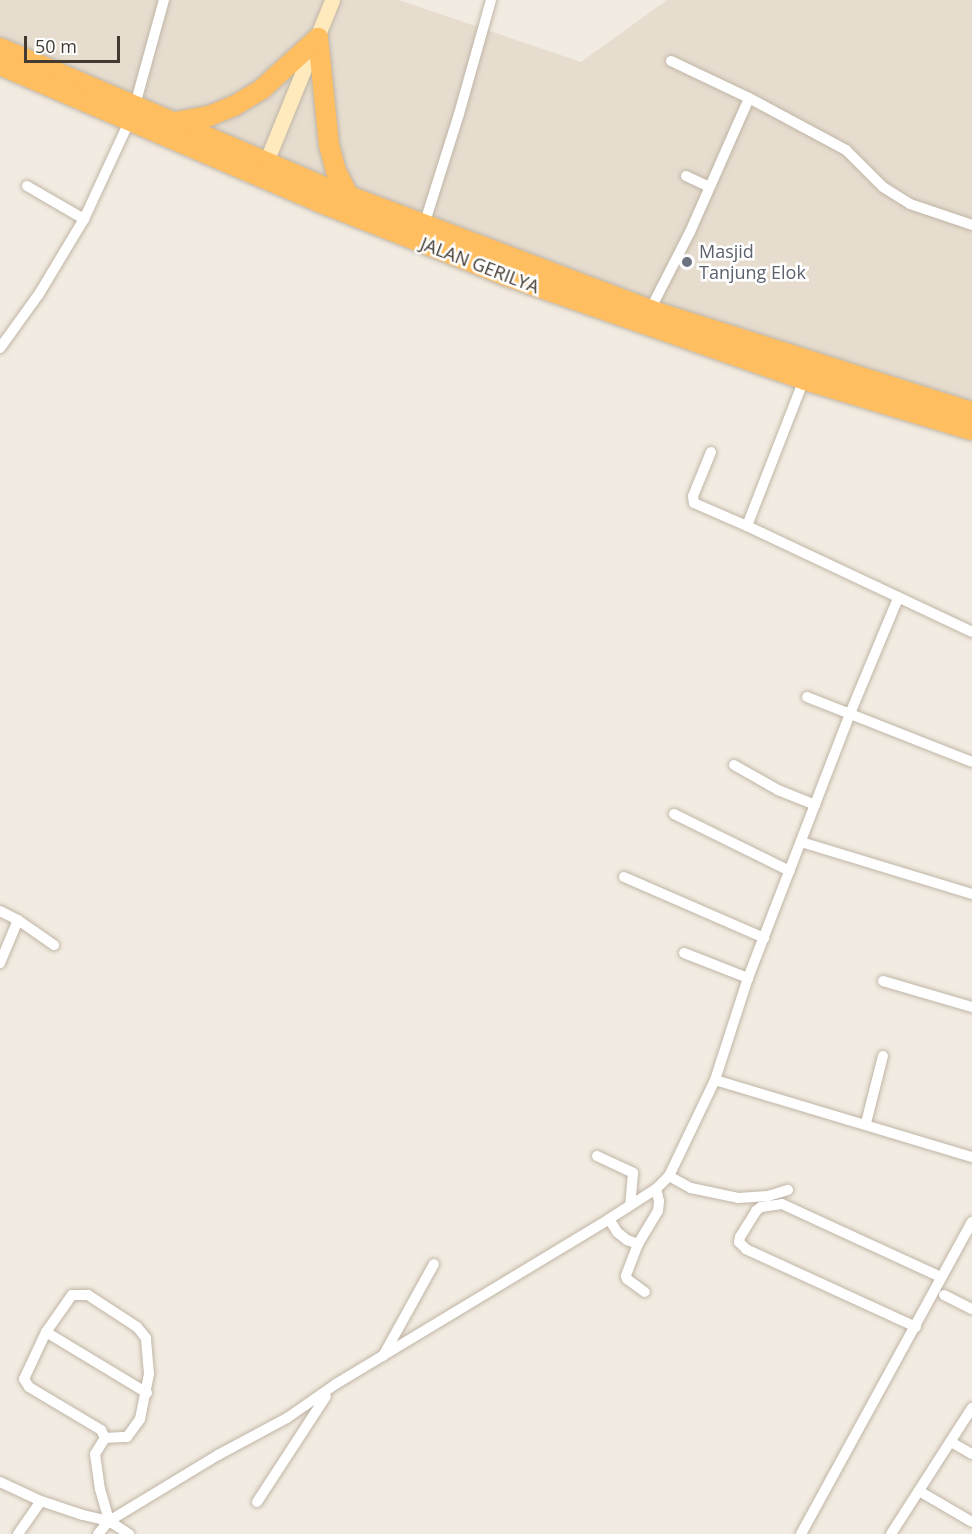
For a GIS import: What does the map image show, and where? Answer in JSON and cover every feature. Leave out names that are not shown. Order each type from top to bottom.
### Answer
[{"type":"highway","points":[[176,122],[209,116],[234,106],[262,88],[318,38]]},
{"type":"highway","points":[[318,38],[329,145],[336,171],[350,196]]},
{"type":"highway","name":"JALAN GERILYA","points":[[0,48],[132,114],[176,122],[266,162],[322,195],[350,196],[650,310],[972,412]]},
{"type":"highway","name":"JALAN GERILYA","points":[[0,65],[132,114],[507,276],[805,380],[972,430]]},
{"type":"main road","points":[[266,162],[332,0]]},
{"type":"street","points":[[0,348],[39,294],[84,219],[132,114],[164,0]]},
{"type":"street","points":[[424,225],[459,114],[490,0]]},
{"type":"street","points":[[671,61],[749,98],[846,150],[883,187],[910,204],[972,225]]},
{"type":"street","points":[[650,310],[710,187],[749,98]]},
{"type":"street","points":[[686,176],[710,187]]},
{"type":"street","points":[[27,186],[84,219]]},
{"type":"street","points":[[747,526],[805,380],[810,360]]},
{"type":"street","points":[[711,452],[692,500],[693,503],[972,632]]},
{"type":"street","points":[[98,1534],[109,1521],[218,1455],[286,1418],[336,1384],[609,1219],[656,1189],[669,1176],[715,1080],[748,978],[849,716],[898,598]]},
{"type":"street","points":[[807,697],[849,716],[972,762]]},
{"type":"street","points":[[734,765],[778,790],[815,806]]},
{"type":"street","points":[[674,814],[790,872]]},
{"type":"street","points":[[801,842],[972,894]]},
{"type":"street","points":[[624,877],[764,938]]},
{"type":"street","points":[[0,911],[18,920],[54,945]]},
{"type":"street","points":[[0,963],[18,920]]},
{"type":"street","points":[[684,953],[748,978]]},
{"type":"street","points":[[883,981],[972,1007]]},
{"type":"street","points":[[866,1123],[883,1056]]},
{"type":"street","points":[[715,1080],[866,1123],[972,1157]]},
{"type":"street","points":[[597,1156],[633,1173],[630,1205]]},
{"type":"street","points":[[669,1176],[691,1188],[738,1198],[768,1196],[788,1190]]},
{"type":"street","points":[[645,1292],[627,1279],[627,1276],[638,1244],[658,1211],[659,1201],[656,1189]]},
{"type":"street","points":[[916,1327],[763,1258],[741,1245],[740,1237],[756,1211],[762,1207],[782,1204],[941,1277]]},
{"type":"street","points":[[609,1219],[617,1232],[627,1240],[638,1244]]},
{"type":"street","points":[[801,1534],[972,1222]]},
{"type":"street","points":[[382,1356],[434,1264]]},
{"type":"street","points":[[72,1294],[88,1295],[137,1327],[146,1338],[150,1360],[147,1393],[140,1419],[127,1437],[105,1438],[101,1430],[30,1387],[24,1379],[46,1332],[72,1294]]},
{"type":"street","points":[[944,1295],[972,1309]]},
{"type":"street","points":[[46,1332],[147,1393]]},
{"type":"street","points":[[257,1502],[312,1414],[336,1384]]},
{"type":"street","points":[[891,1534],[972,1408]]},
{"type":"street","points":[[105,1438],[95,1454],[100,1489],[109,1521]]},
{"type":"street","points":[[951,1442],[972,1455]]},
{"type":"street","points":[[0,1482],[41,1501],[109,1521],[129,1534]]},
{"type":"street","points":[[919,1491],[972,1522]]},
{"type":"street","points":[[18,1534],[41,1501]]},
{"type":"shaded area","points":[[0,0],[399,0],[581,62],[667,0],[972,0],[972,412],[484,248],[0,48]]},
{"type":"place","name":"Masjid Tanjung Elok","points":[[687,262]]}]
